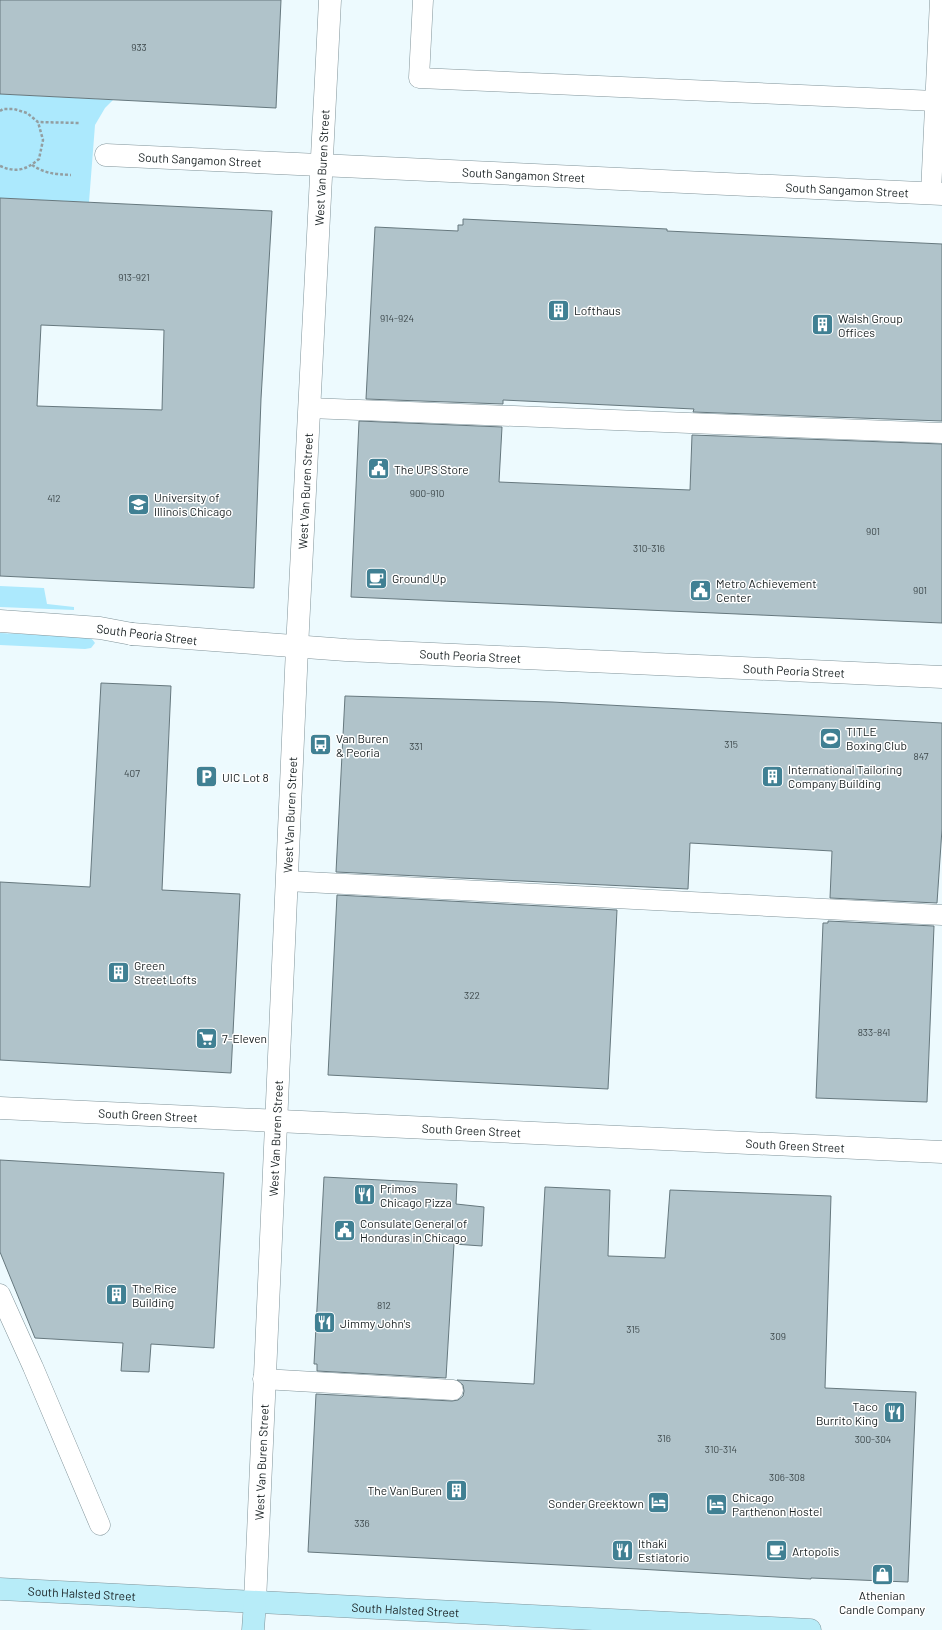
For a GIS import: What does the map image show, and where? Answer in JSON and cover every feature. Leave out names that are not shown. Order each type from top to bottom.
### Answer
[{"type":"main road","name":"South Halsted Street","points":[[0,1589],[254,1602],[603,1625],[810,1630]]},
{"type":"main road","name":"West Van Buren Street","points":[[253,1630],[254,1602]]},
{"type":"street","name":"West Van Buren Street","points":[[254,1602],[297,648],[330,0]]},
{"type":"street","name":"South Sangamon Street","points":[[106,155],[936,194]]},
{"type":"street","name":"South Peoria Street","points":[[0,621],[100,628],[132,634],[297,648],[942,677]]},
{"type":"street","name":"South Green Street","points":[[0,1108],[942,1152]]},
{"type":"lane","points":[[423,0],[419,78],[935,101]]},
{"type":"lane","points":[[936,194],[935,101],[940,0]]},
{"type":"lane","points":[[309,408],[942,433]]},
{"type":"lane","points":[[287,881],[942,915]]},
{"type":"lane","points":[[0,1294],[33,1367],[100,1525]]},
{"type":"lane","points":[[264,1379],[453,1390]]},
{"type":"path","points":[[0,112],[3,109],[14,109],[27,113],[38,122],[43,140],[39,159],[32,165],[17,171],[0,166]]},
{"type":"path","points":[[38,122],[79,124]]},
{"type":"path","points":[[32,165],[43,172],[71,175]]},
{"type":"shaded area","points":[[0,94],[113,100],[105,108],[95,125],[89,202],[0,198]]},
{"type":"shaded area","points":[[0,586],[44,588],[47,604],[74,607],[74,610],[0,607]]},
{"type":"shaded area","points":[[0,633],[88,637],[95,643],[91,648],[85,649],[0,645]]},
{"type":"building","points":[[0,0],[281,0],[276,108],[0,94]]},
{"type":"building","points":[[0,198],[272,211],[261,399],[254,588],[0,576]],"holes":[[[41,325],[164,330],[162,410],[37,406]]]},
{"type":"building","points":[[463,219],[667,229],[667,231],[942,244],[942,421],[693,412],[694,409],[503,400],[503,404],[366,399],[375,227],[458,231],[458,225],[463,225]]},
{"type":"building","points":[[359,421],[502,427],[499,482],[690,490],[692,435],[942,444],[942,623],[351,597]]},
{"type":"building","name":"Green Street Lofts","points":[[101,683],[171,686],[162,890],[240,894],[231,1073],[0,1060],[0,882],[90,887]]},
{"type":"building","points":[[345,696],[552,702],[942,723],[942,829],[937,903],[830,898],[832,851],[690,843],[688,889],[336,872]]},
{"type":"building","points":[[337,895],[617,910],[608,1089],[328,1075]]},
{"type":"building","points":[[828,921],[934,926],[927,1102],[816,1098],[823,923],[828,923]]},
{"type":"building","name":"The Rice Building","points":[[0,1160],[224,1173],[214,1348],[151,1344],[149,1372],[121,1371],[123,1343],[35,1338],[0,1252]]},
{"type":"building","points":[[324,1177],[457,1184],[456,1204],[484,1207],[482,1246],[454,1244],[446,1378],[317,1371],[317,1364],[314,1364]]},
{"type":"building","points":[[545,1187],[610,1190],[608,1256],[665,1258],[670,1190],[831,1196],[825,1388],[916,1392],[908,1582],[811,1579],[308,1552],[316,1394],[452,1401],[458,1400],[463,1396],[463,1385],[457,1380],[534,1384]]},
{"type":"place","name":"Lofthaus","points":[[558,310]]},
{"type":"place","name":"Walsh Group Offices","points":[[822,325]]},
{"type":"place","name":"The UPS Store","points":[[378,469]]},
{"type":"place","name":"University of Illinois Chicago","points":[[139,504]]},
{"type":"place","name":"Ground Up","points":[[377,578]]},
{"type":"place","name":"Metro Achievement Center","points":[[700,590]]},
{"type":"place","name":"TITLE Boxing Club","points":[[831,738]]},
{"type":"place","name":"Van Buren & Peoria","points":[[320,745]]},
{"type":"place","name":"International Tailoring Company Building","points":[[772,776]]},
{"type":"place","name":"UIC Lot 8","points":[[206,777]]},
{"type":"place","name":"Green Street Lofts","points":[[118,972]]},
{"type":"place","name":"7-Eleven","points":[[207,1038]]},
{"type":"place","name":"Primos Chicago Pizza","points":[[364,1195]]},
{"type":"place","name":"Consulate General of Honduras in Chicago","points":[[344,1230]]},
{"type":"place","name":"The Rice Building","points":[[117,1295]]},
{"type":"place","name":"Jimmy John's","points":[[324,1323]]},
{"type":"place","name":"Taco Burrito King","points":[[894,1413]]},
{"type":"place","name":"The Van Buren","points":[[457,1490]]},
{"type":"place","name":"Sonder Greektown","points":[[659,1503]]},
{"type":"place","name":"Chicago Parthenon Hostel","points":[[716,1504]]},
{"type":"place","name":"Ithaki Estiatorio","points":[[622,1550]]},
{"type":"place","name":"Artopolis","points":[[777,1551]]},
{"type":"place","name":"Athenian Candle Company","points":[[882,1574]]}]
